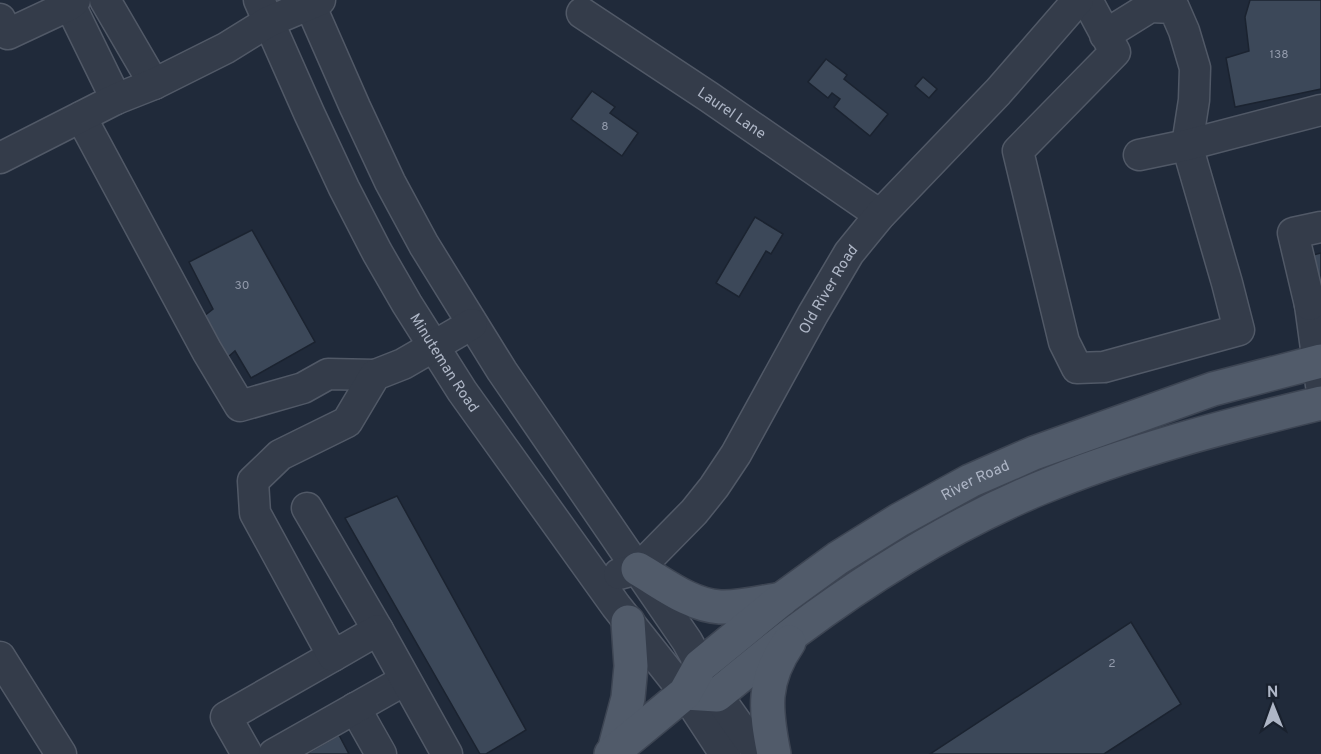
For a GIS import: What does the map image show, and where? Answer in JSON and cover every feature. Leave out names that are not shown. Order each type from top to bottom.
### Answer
[{"type":"main road","name":"River Road","points":[[612,753],[783,598],[838,558],[899,520],[970,481],[1034,453],[1213,389],[1320,369]]},
{"type":"main road","points":[[692,679],[717,695],[795,632],[882,572],[973,520],[1038,489],[1097,467],[1229,425],[1321,403]]},
{"type":"main road","points":[[638,569],[698,603],[721,607],[749,605],[783,598]]},
{"type":"main road","points":[[612,753],[628,698],[631,666],[628,622]]},
{"type":"main road","points":[[774,754],[768,722],[767,695],[776,660],[795,632]]},
{"type":"street","points":[[105,0],[154,84]]},
{"type":"street","name":"Old River Road","points":[[638,569],[694,512],[736,454],[849,253],[880,215],[991,99],[1078,0]]},
{"type":"street","points":[[1087,0],[1105,35],[1114,52],[1018,151],[1064,342],[1077,368],[1104,367],[1239,330],[1187,145],[1194,100],[1195,68],[1184,31],[1174,8],[1150,7],[1105,35]]},
{"type":"street","points":[[0,158],[116,99],[154,84],[226,48],[263,11],[312,1],[355,107],[390,182],[424,245],[472,324],[542,430],[687,641],[692,679],[725,754]]},
{"type":"street","points":[[0,19],[8,34],[73,3],[116,99]]},
{"type":"street","name":"Minuteman Road","points":[[263,11],[309,113],[377,252],[462,391],[628,622],[692,679]]},
{"type":"street","name":"Laurel Lane","points":[[582,13],[880,215]]},
{"type":"street","points":[[1139,155],[1187,145],[1321,110]]},
{"type":"street","points":[[81,117],[207,351],[240,406],[303,388],[328,374],[375,375],[402,364],[472,324]]},
{"type":"street","points":[[1320,369],[1315,303],[1293,233],[1321,227]]},
{"type":"street","points":[[333,656],[255,513],[253,481],[280,455],[346,422],[375,375]]},
{"type":"street","points":[[307,508],[447,754]]},
{"type":"street","points":[[597,579],[638,569]]},
{"type":"street","points":[[247,754],[226,717],[378,630]]},
{"type":"street","points":[[0,657],[61,754]]},
{"type":"street","points":[[274,754],[405,680]]},
{"type":"street","points":[[717,695],[759,754]]},
{"type":"street","points":[[355,708],[381,754]]},
{"type":"building","points":[[1250,0],[1321,0],[1321,89],[1235,107],[1226,58],[1249,51],[1245,17]]},
{"type":"building","points":[[826,59],[847,75],[844,79],[888,114],[870,136],[834,107],[840,99],[832,93],[828,98],[808,82]]},
{"type":"building","points":[[923,77],[937,89],[929,98],[915,86]]},
{"type":"building","points":[[592,91],[615,107],[610,113],[638,133],[622,156],[571,119]]},
{"type":"building","points":[[755,217],[783,234],[771,254],[766,251],[739,297],[716,283]]},
{"type":"building","points":[[252,230],[315,342],[251,378],[235,351],[221,363],[199,320],[213,309],[189,262]]},
{"type":"building","points":[[1321,253],[1321,283],[1312,285],[1305,257]]},
{"type":"building","points":[[397,496],[526,730],[486,754],[480,754],[345,518]]},
{"type":"building","points":[[1131,622],[1181,704],[1104,754],[930,754]]},
{"type":"building","points":[[339,735],[349,754],[306,754]]}]
